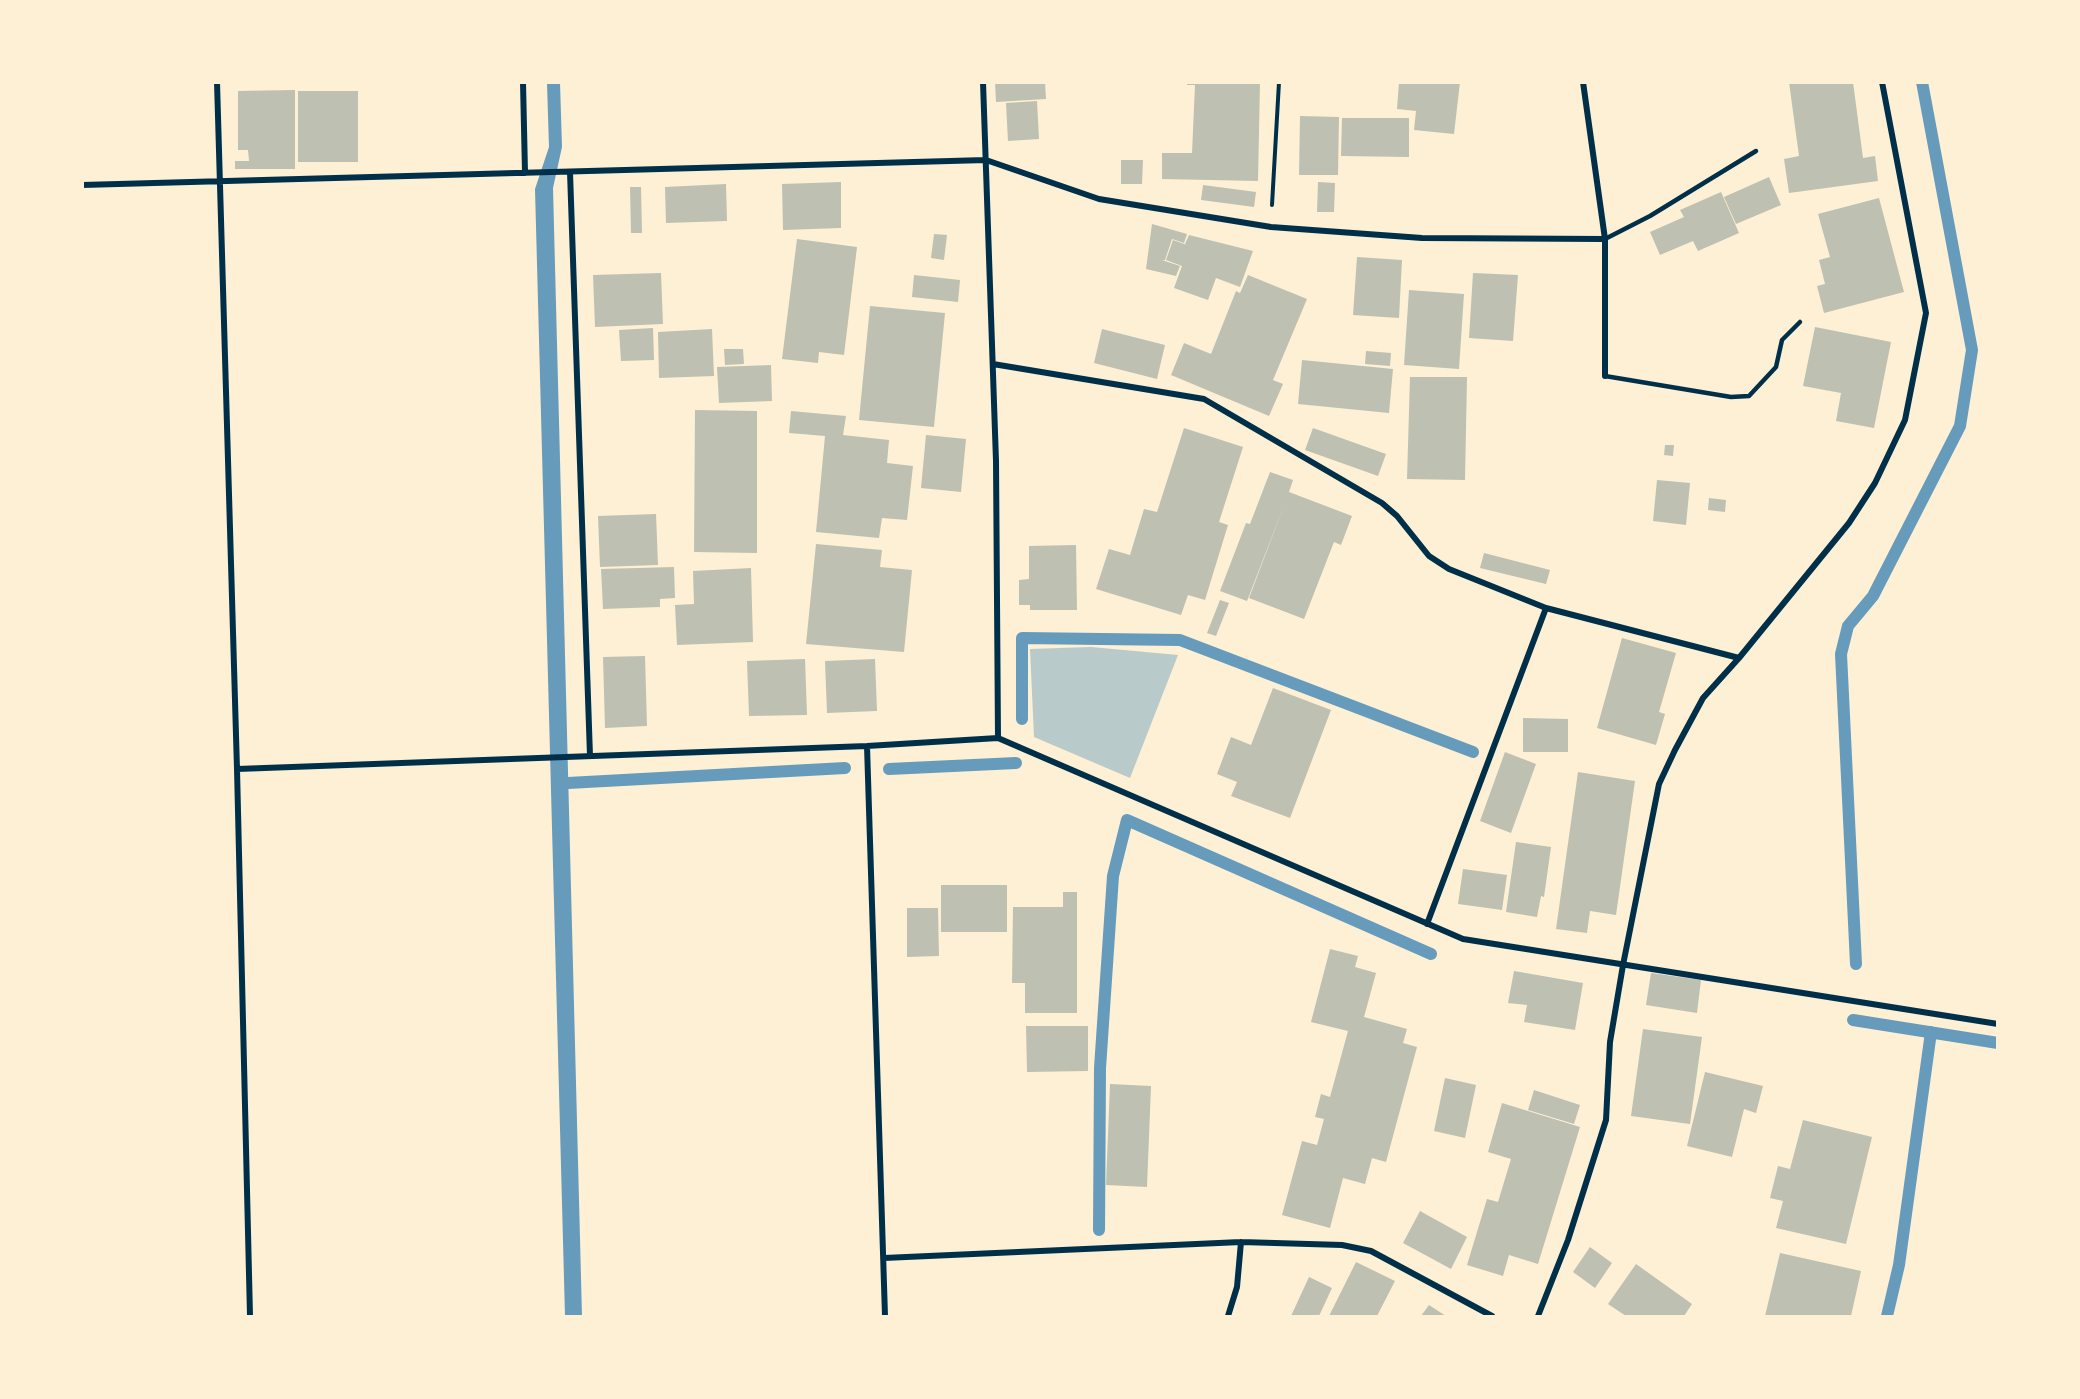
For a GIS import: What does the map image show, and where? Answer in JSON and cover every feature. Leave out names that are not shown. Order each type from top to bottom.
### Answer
[{"type":"street","points":[[217,82],[250,1317]]},
{"type":"street","points":[[523,82],[525,173]]},
{"type":"street","points":[[983,82],[996,460],[998,738]]},
{"type":"street","points":[[1584,82],[1605,239],[1605,376]]},
{"type":"street","points":[[1538,1317],[1568,1240],[1606,1120],[1610,1042],[1659,784],[1703,698],[1849,523],[1875,483],[1905,420],[1926,313],[1882,82]]},
{"type":"street","points":[[82,185],[986,160],[1099,199],[1271,227],[1422,238],[1605,239]]},
{"type":"street","points":[[570,172],[590,756]]},
{"type":"street","points":[[993,364],[1204,399],[1382,503],[1397,516],[1429,556],[1449,569],[1546,608],[1739,657]]},
{"type":"street","points":[[1427,924],[1546,608]]},
{"type":"street","points":[[237,769],[867,746],[998,738],[1463,939],[1998,1024]]},
{"type":"street","points":[[867,746],[885,1317]]},
{"type":"street","points":[[884,1258],[1241,1242],[1342,1245],[1371,1251],[1492,1317]]},
{"type":"street","points":[[1228,1317],[1237,1287],[1241,1242]]},
{"type":"lane","points":[[1605,239],[1650,216],[1756,151]]},
{"type":"lane","points":[[1605,376],[1731,397],[1749,396],[1776,367],[1782,340],[1800,322]]},
{"type":"path","points":[[1271,227],[1279,82]]},
{"type":"shaded area","points":[[1091,647],[1178,655],[1130,778],[1034,737],[1030,649]]},
{"type":"water","points":[[547,83],[560,83],[562,147],[553,188],[582,1316],[565,1316],[535,189],[549,147]]},
{"type":"building","points":[[995,82],[1045,82],[1046,99],[996,102]]},
{"type":"building","points":[[1187,82],[1260,82],[1258,181],[1162,179],[1162,153],[1192,153],[1195,85],[1187,85]]},
{"type":"building","points":[[1399,82],[1460,82],[1454,134],[1414,130],[1416,111],[1397,109]]},
{"type":"building","points":[[1789,82],[1853,82],[1863,158],[1875,156],[1878,181],[1789,193],[1784,159],[1799,156]]},
{"type":"building","points":[[295,90],[295,169],[235,169],[235,161],[249,161],[248,150],[238,150],[238,91]]},
{"type":"building","points":[[298,91],[358,91],[358,162],[298,162]]},
{"type":"building","points":[[1037,101],[1039,139],[1008,141],[1006,103]]},
{"type":"building","points":[[1300,116],[1339,117],[1338,175],[1299,175]]},
{"type":"building","points":[[1342,118],[1409,118],[1409,157],[1341,156]]},
{"type":"building","points":[[1121,160],[1143,160],[1142,184],[1121,184]]},
{"type":"building","points":[[1769,177],[1781,205],[1736,224],[1724,197]]},
{"type":"building","points":[[841,182],[841,228],[783,230],[782,184]]},
{"type":"building","points":[[1318,182],[1335,183],[1334,212],[1317,212]]},
{"type":"building","points":[[726,184],[727,221],[666,223],[665,187]]},
{"type":"building","points":[[1203,185],[1256,192],[1254,207],[1201,200]]},
{"type":"building","points":[[630,187],[641,187],[642,233],[631,233]]},
{"type":"building","points":[[1721,192],[1739,233],[1698,251],[1693,241],[1660,255],[1650,232],[1684,217],[1680,210]]},
{"type":"building","points":[[1879,198],[1904,292],[1824,313],[1817,286],[1825,284],[1819,260],[1830,257],[1818,214]]},
{"type":"building","points":[[1152,224],[1187,234],[1184,243],[1172,239],[1165,260],[1162,260],[1180,266],[1176,276],[1146,269]]},
{"type":"building","points":[[934,234],[947,235],[944,260],[931,258]]},
{"type":"building","points":[[1189,235],[1253,251],[1240,287],[1216,278],[1208,300],[1174,288],[1182,266],[1166,260],[1173,240],[1187,245],[1185,244]]},
{"type":"building","points":[[797,239],[857,247],[844,355],[819,352],[818,363],[782,359]]},
{"type":"building","points":[[1357,257],[1402,260],[1399,318],[1353,315]]},
{"type":"building","points":[[661,273],[663,324],[595,327],[593,275]]},
{"type":"building","points":[[1473,273],[1518,275],[1513,341],[1469,338]]},
{"type":"building","points":[[914,275],[960,280],[958,302],[912,297]]},
{"type":"building","points":[[1248,275],[1307,299],[1273,380],[1283,384],[1269,416],[1171,375],[1184,343],[1211,354],[1236,291],[1240,293]]},
{"type":"building","points":[[1409,290],[1464,294],[1459,369],[1404,365]]},
{"type":"building","points":[[870,306],[945,313],[934,427],[859,420]]},
{"type":"building","points":[[1815,327],[1891,342],[1874,428],[1836,421],[1841,393],[1803,386]]},
{"type":"building","points":[[653,328],[654,360],[621,361],[619,330]]},
{"type":"building","points":[[712,329],[714,376],[659,378],[658,332]]},
{"type":"building","points":[[1102,329],[1165,345],[1157,379],[1094,363]]},
{"type":"building","points":[[724,349],[743,349],[744,364],[725,365]]},
{"type":"building","points":[[1366,351],[1391,353],[1390,366],[1365,364]]},
{"type":"building","points":[[1302,360],[1393,369],[1389,413],[1298,404]]},
{"type":"building","points":[[771,365],[772,401],[719,403],[717,367]]},
{"type":"building","points":[[1410,377],[1467,377],[1465,480],[1407,479]]},
{"type":"building","points":[[695,410],[757,411],[757,553],[694,552]]},
{"type":"building","points":[[791,411],[846,416],[843,435],[889,440],[887,463],[913,466],[907,520],[882,518],[879,538],[816,532],[825,436],[789,433]]},
{"type":"building","points":[[1184,428],[1243,447],[1219,522],[1228,525],[1205,600],[1188,595],[1181,615],[1096,589],[1109,549],[1130,555],[1144,509],[1157,512]]},
{"type":"building","points":[[1313,428],[1386,454],[1378,476],[1305,450]]},
{"type":"building","points":[[926,435],[966,439],[961,492],[921,488]]},
{"type":"building","points":[[1665,445],[1674,445],[1673,456],[1664,455]]},
{"type":"building","points":[[1270,472],[1293,480],[1289,492],[1352,516],[1341,545],[1334,542],[1304,619],[1249,598],[1285,503],[1247,601],[1220,591],[1246,523],[1250,524]]},
{"type":"building","points":[[1657,480],[1690,483],[1686,525],[1653,521]]},
{"type":"building","points":[[1709,498],[1726,500],[1725,512],[1708,510]]},
{"type":"building","points":[[656,514],[658,565],[600,567],[598,516]]},
{"type":"building","points":[[816,544],[882,550],[880,567],[912,570],[904,652],[806,644]]},
{"type":"building","points":[[1076,545],[1077,610],[1030,610],[1030,605],[1019,605],[1019,580],[1029,579],[1029,546]]},
{"type":"building","points":[[1484,553],[1550,570],[1546,584],[1480,568]]},
{"type":"building","points":[[674,567],[675,598],[660,599],[660,607],[603,609],[601,569]]},
{"type":"building","points":[[751,568],[753,642],[677,645],[675,605],[694,604],[693,571]]},
{"type":"building","points":[[1220,600],[1229,603],[1216,636],[1207,633]]},
{"type":"building","points":[[1622,638],[1676,653],[1659,712],[1665,714],[1656,745],[1597,728]]},
{"type":"building","points":[[645,656],[647,726],[605,728],[603,657]]},
{"type":"building","points":[[805,659],[807,715],[749,716],[747,661]]},
{"type":"building","points":[[875,659],[877,711],[827,713],[825,661]]},
{"type":"building","points":[[1273,688],[1331,710],[1290,818],[1231,796],[1237,782],[1217,774],[1231,737],[1251,745]]},
{"type":"building","points":[[1523,718],[1568,719],[1568,752],[1523,752]]},
{"type":"building","points":[[1505,752],[1536,764],[1511,833],[1480,821]]},
{"type":"building","points":[[1578,772],[1635,781],[1616,915],[1590,911],[1587,933],[1556,929]]},
{"type":"building","points":[[1516,842],[1551,847],[1544,897],[1541,896],[1537,917],[1506,912]]},
{"type":"building","points":[[1463,869],[1507,875],[1502,910],[1458,904]]},
{"type":"building","points":[[941,885],[1007,885],[1007,932],[941,932]]},
{"type":"building","points":[[1063,892],[1077,892],[1077,1013],[1025,1013],[1025,983],[1012,983],[1013,907],[1063,907]]},
{"type":"building","points":[[907,908],[938,908],[939,956],[907,957]]},
{"type":"building","points":[[1330,949],[1358,956],[1355,967],[1376,973],[1364,1017],[1407,1029],[1403,1043],[1417,1047],[1386,1162],[1372,1158],[1365,1184],[1343,1178],[1330,1228],[1282,1215],[1302,1141],[1317,1145],[1324,1119],[1315,1117],[1321,1094],[1330,1097],[1348,1031],[1311,1022]]},
{"type":"building","points":[[1514,971],[1583,983],[1575,1030],[1524,1022],[1527,1005],[1508,1003]]},
{"type":"building","points":[[1651,973],[1701,980],[1697,1013],[1646,1005]]},
{"type":"building","points":[[1026,1026],[1088,1026],[1088,1071],[1027,1072]]},
{"type":"building","points":[[1643,1029],[1702,1037],[1690,1124],[1631,1116]]},
{"type":"building","points":[[1705,1072],[1763,1086],[1756,1113],[1744,1109],[1732,1157],[1687,1146]]},
{"type":"building","points":[[1445,1078],[1476,1085],[1465,1138],[1434,1131]]},
{"type":"building","points":[[1110,1084],[1151,1086],[1147,1187],[1106,1185]]},
{"type":"building","points":[[1534,1090],[1580,1105],[1574,1124],[1528,1110]]},
{"type":"building","points":[[1502,1103],[1580,1127],[1538,1264],[1509,1255],[1503,1276],[1467,1265],[1487,1199],[1498,1202],[1511,1159],[1488,1152]]},
{"type":"building","points":[[1803,1120],[1872,1137],[1846,1244],[1776,1228],[1783,1201],[1770,1198],[1778,1166],[1790,1169]]},
{"type":"building","points":[[1420,1211],[1467,1237],[1451,1269],[1403,1243]]},
{"type":"building","points":[[1590,1247],[1612,1263],[1595,1288],[1573,1272]]},
{"type":"building","points":[[1780,1253],[1861,1271],[1851,1316],[1765,1316]]},
{"type":"building","points":[[1356,1262],[1395,1281],[1377,1316],[1329,1316]]},
{"type":"building","points":[[1636,1264],[1692,1304],[1684,1316],[1626,1316],[1608,1304]]},
{"type":"building","points":[[1309,1277],[1332,1288],[1319,1316],[1291,1316]]},
{"type":"building","points":[[1429,1305],[1446,1316],[1421,1316]]},
{"type":"waterway","points":[[1856,964],[1841,654],[1848,626],[1873,596],[1960,426],[1972,350],[1922,82]]},
{"type":"waterway","points":[[1022,719],[1022,638],[1180,640],[1473,752]]},
{"type":"waterway","points":[[889,769],[1016,763]]},
{"type":"waterway","points":[[568,783],[845,768]]},
{"type":"waterway","points":[[1099,1230],[1100,1068],[1113,876],[1127,820],[1431,954]]},
{"type":"waterway","points":[[1853,1020],[1998,1043]]},
{"type":"waterway","points":[[1887,1316],[1899,1265],[1931,1032]]}]
